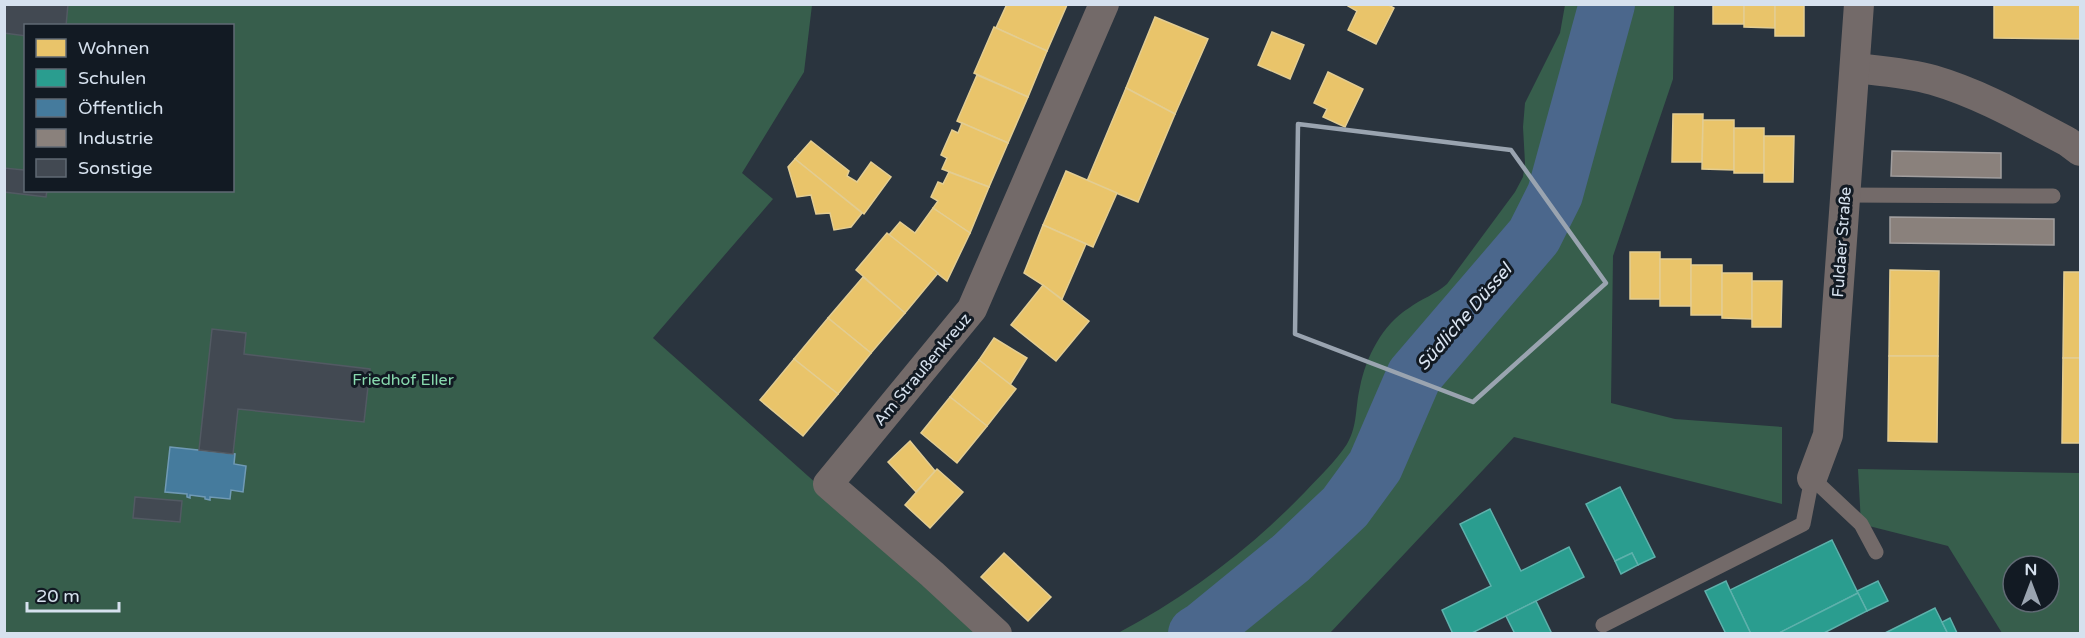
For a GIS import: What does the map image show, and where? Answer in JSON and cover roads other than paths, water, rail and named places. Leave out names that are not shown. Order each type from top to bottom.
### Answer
[{"type":"street","name":"Am Straußenkreuz","points":[[997,633],[828,484],[972,309],[1104,4]]},
{"type":"street","name":"Fuldaer Straße","points":[[1812,478],[1828,435],[1859,4]]},
{"type":"street","points":[[1855,68],[1896,72],[1932,80],[1971,93],[2068,142],[2080,151]]},
{"type":"lane","points":[[1845,195],[2053,196]]},
{"type":"lane","points":[[1812,478],[1861,524],[1876,552]]},
{"type":"lane","points":[[1603,625],[1803,524],[1812,478]]},
{"type":"waterway","name":"Südliche Düssel","points":[[1196,634],[1291,558],[1345,507],[1375,466],[1414,376],[1534,236],[1555,194],[1607,4]]},
{"type":"park label","name":"Friedhof Eller","points":[[403,379]]}]
